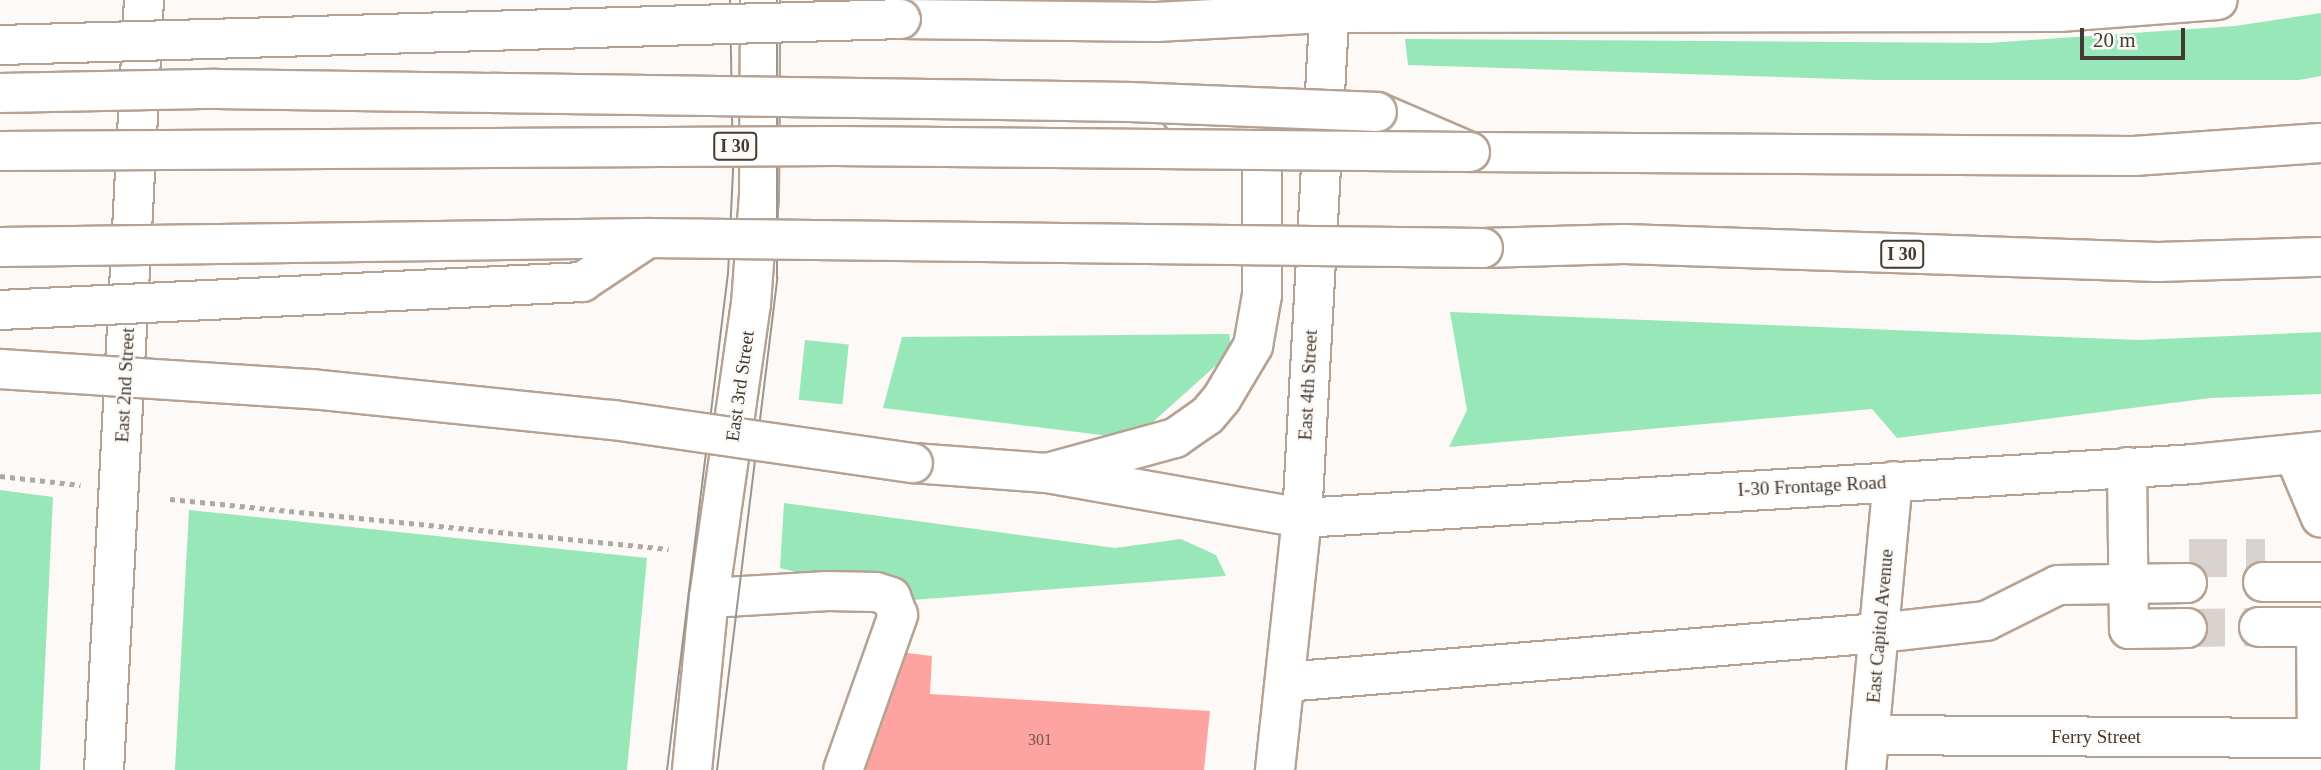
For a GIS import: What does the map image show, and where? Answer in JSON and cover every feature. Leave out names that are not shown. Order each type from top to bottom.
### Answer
[{"type":"main road","name":"East 2nd Street","points":[[104,770],[144,0]]},
{"type":"main road","name":"East 3rd Street","points":[[692,770],[709,598],[751,304],[761,81],[760,0]]},
{"type":"main road","points":[[1156,22],[1190,0]]},
{"type":"main road","points":[[0,45],[901,19],[1156,22],[1330,6],[1917,6],[2059,12],[2218,0]]},
{"type":"main road","name":"East 4th Street","points":[[1275,770],[1302,518],[1330,6]]},
{"type":"main road","points":[[0,369],[312,389],[613,420],[913,463],[1047,473],[1175,438],[1207,416],[1222,398],[1253,346],[1262,295],[1264,190],[1255,141],[1242,129],[1207,117],[761,81]]},
{"type":"main road","points":[[0,93],[216,89],[981,100],[1377,112],[1470,152]]},
{"type":"main road","name":"I 30","points":[[0,151],[834,146],[2134,156],[2321,143]]},
{"type":"main road","points":[[0,310],[582,282],[648,238]]},
{"type":"main road","name":"I 30","points":[[0,247],[648,238],[1483,248],[1624,244],[2158,262],[2321,257]]},
{"type":"main road","points":[[2307,452],[2321,518]]},
{"type":"main road","name":"I-30 Frontage Road","points":[[1047,473],[1302,518],[2127,467],[2307,452]]},
{"type":"main road","points":[[2127,467],[2129,629],[2187,628]]},
{"type":"main road","name":"East Capitol Avenue","points":[[1868,752],[1893,481]]},
{"type":"main road","points":[[2321,557],[2264,570],[2321,582]]},
{"type":"main road","points":[[1285,682],[1879,634],[1986,621],[2058,585],[2128,571],[2188,570]]},
{"type":"main road","points":[[709,598],[828,591],[876,592],[891,597],[898,615],[843,770]]},
{"type":"main road","points":[[2259,627],[2319,637],[2319,738]]},
{"type":"main road","name":"Ferry Street","points":[[1868,752],[2319,738]]},
{"type":"path","points":[[0,476],[80,485]]},
{"type":"path","points":[[170,499],[668,549]]},
{"type":"green space","points":[[2321,13],[2321,76],[2299,80],[1875,80],[1408,65],[1405,39],[1988,43],[2235,26]]},
{"type":"green space","points":[[1450,312],[2138,340],[2321,332],[2321,394],[2211,398],[1897,438],[1872,409],[1449,447],[1467,410]]},
{"type":"green space","points":[[1229,334],[1232,351],[1134,439],[883,408],[902,337]]},
{"type":"green space","points":[[805,340],[849,345],[842,404],[799,400]]},
{"type":"green space","points":[[0,490],[53,497],[40,770],[0,770]]},
{"type":"green space","points":[[784,503],[1115,548],[1181,539],[1216,555],[1226,576],[912,600],[780,568]]},
{"type":"green space","points":[[189,510],[647,558],[627,770],[175,770]]},
{"type":"building","points":[[899,652],[932,656],[930,694],[1210,711],[1204,770],[864,770]]},
{"type":"tunnel","points":[[2189,558],[2265,558]]},
{"type":"tunnel","points":[[2187,628],[2259,627]]},
{"type":"tram line","points":[[667,770],[728,274],[733,170],[730,0]]},
{"type":"tram line","points":[[717,770],[777,278],[777,0]]}]
